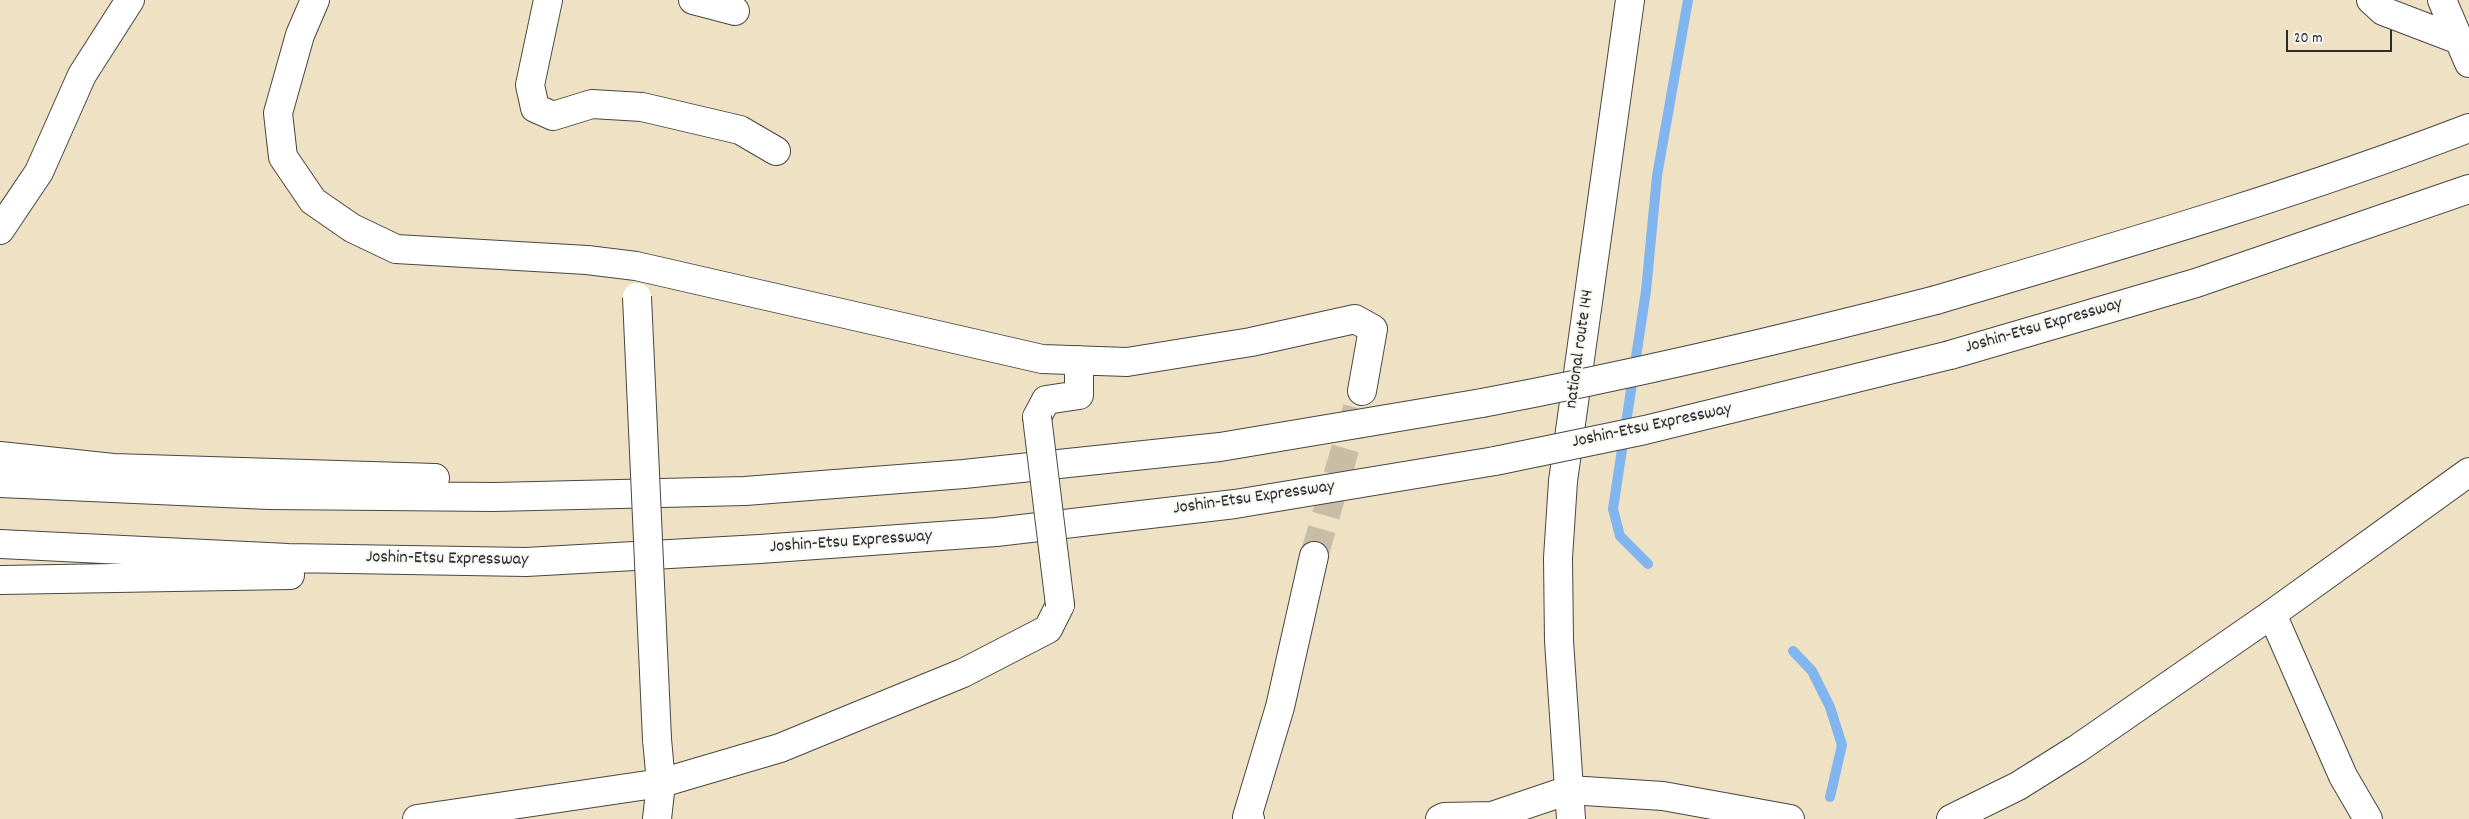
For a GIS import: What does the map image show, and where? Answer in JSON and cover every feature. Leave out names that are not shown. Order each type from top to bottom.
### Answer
[{"type":"main road","points":[[0,230],[39,172],[82,75],[130,0]]},
{"type":"main road","points":[[315,0],[300,35],[278,113],[283,157],[313,201],[352,228],[396,250],[587,260],[636,266],[1042,359],[1127,362],[1251,342],[1355,319],[1374,329],[1362,391]]},
{"type":"main road","points":[[548,0],[530,84],[535,108],[553,116],[592,104],[642,107],[740,130],[776,151]]},
{"type":"main road","points":[[693,0],[737,4]]},
{"type":"main road","name":"national route 144","points":[[1571,819],[1558,641],[1558,558],[1563,481],[1630,0]]},
{"type":"main road","points":[[2371,0],[2383,11],[2464,51]]},
{"type":"main road","points":[[2442,0],[2464,51]]},
{"type":"main road","points":[[2451,0],[2464,51]]},
{"type":"main road","points":[[0,483],[279,495],[494,497],[745,491],[964,474],[1220,447],[1482,403],[1617,378],[1749,348],[1936,300],[2176,229],[2397,156],[2469,128]]},
{"type":"main road","name":"Joshin-Etsu Expressway","points":[[0,544],[288,558],[526,562],[760,549],[996,532],[1235,504],[1495,461],[1674,423],[1950,355],[2196,283],[2469,188]]},
{"type":"main road","points":[[636,266],[657,739],[661,783],[657,819]]},
{"type":"main road","points":[[416,819],[661,783],[780,748],[963,672],[1048,629],[1060,605],[1037,417],[1046,400],[1079,395],[1079,360]]},
{"type":"main road","points":[[0,456],[113,468],[496,479],[745,491]]},
{"type":"main road","points":[[1951,819],[2018,786],[2077,749],[2272,614],[2469,472]]},
{"type":"main road","points":[[1250,819],[1246,817],[1280,707],[1314,556]]},
{"type":"main road","points":[[0,580],[304,575],[526,562]]},
{"type":"main road","points":[[2272,614],[2343,776],[2368,819]]},
{"type":"main road","points":[[1440,819],[1444,817],[1492,818],[1569,790],[1663,796],[1790,819]]},
{"type":"main road","name":"national route 144","points":[[1567,819],[1569,790]]},
{"type":"waterway","points":[[1648,564],[1620,536],[1613,509],[1646,291],[1657,176],[1688,0]]},
{"type":"waterway","points":[[1793,651],[1812,671],[1830,707],[1842,745],[1830,797]]},
{"type":"tunnel","points":[[1314,556],[1362,391]]}]
